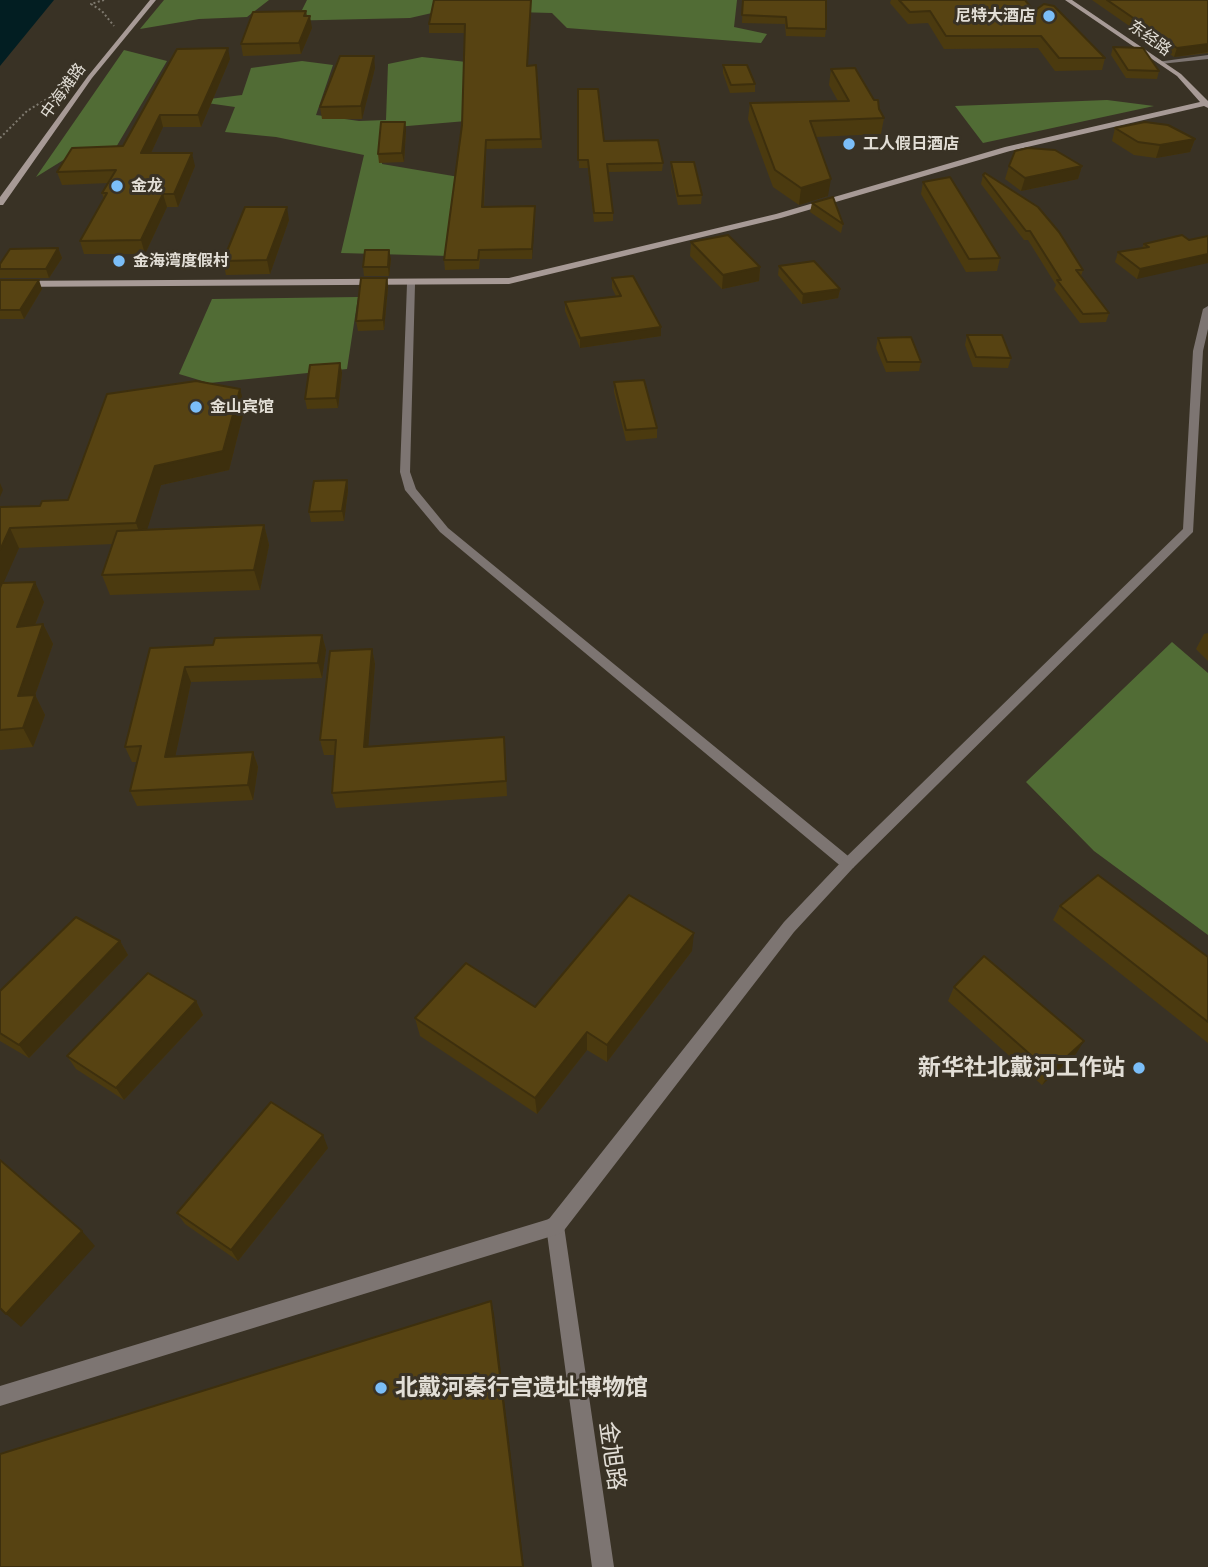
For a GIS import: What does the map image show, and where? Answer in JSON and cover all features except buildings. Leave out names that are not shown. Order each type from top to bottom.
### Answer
[{"type":"main road","name":"中海滩路","points":[[0,203],[90,77],[153,0]]},
{"type":"main road","name":"东经路","points":[[1068,0],[1178,75],[1207,105]]},
{"type":"main road","points":[[0,284],[509,282],[778,216],[1008,149],[1207,105]]},
{"type":"street","points":[[1160,62],[1208,57]]},
{"type":"street","points":[[411,284],[405,472],[411,490],[444,530],[848,864]]},
{"type":"street","points":[[0,1396],[555,1226],[789,926],[848,864],[1189,530],[1208,309]]},
{"type":"street","name":"金旭路","points":[[555,1226],[603,1567]]},
{"type":"path","points":[[104,0],[91,4],[102,11],[117,29]]},
{"type":"path","points":[[0,138],[27,111],[60,91]]},
{"type":"green space","points":[[164,0],[269,0],[247,17],[199,19],[140,29]]},
{"type":"green space","points":[[307,0],[737,0],[734,27],[767,34],[761,43],[567,28],[552,13],[445,10],[410,18],[279,21],[302,10]]},
{"type":"green space","points":[[124,50],[167,61],[109,159],[78,151],[36,177]]},
{"type":"green space","points":[[422,57],[484,64],[478,120],[384,128],[382,164],[459,177],[450,256],[341,253],[364,155],[276,137],[225,132],[235,107],[193,101],[242,95],[251,68],[302,61],[333,65],[316,115],[359,121],[386,120],[388,64]]},
{"type":"green space","points":[[1107,100],[1154,106],[983,143],[955,106]]},
{"type":"green space","points":[[358,297],[347,369],[209,383],[179,374],[212,299]]},
{"type":"green space","points":[[1172,642],[1208,673],[1208,935],[1094,851],[1026,782]]},
{"type":"water","points":[[0,0],[54,0],[0,66]]},
{"type":"place","name":"尼特大酒店","points":[[1049,16]]},
{"type":"place","name":"工人假日酒店","points":[[849,144]]},
{"type":"place","name":"金龙","points":[[117,186]]},
{"type":"place","name":"金海湾度假村","points":[[119,261]]},
{"type":"place","name":"金山宾馆","points":[[196,407]]},
{"type":"place","name":"新华社北戴河工作站","points":[[1139,1068]]},
{"type":"place","name":"北戴河秦行宫遗址博物馆","points":[[381,1388]]}]
